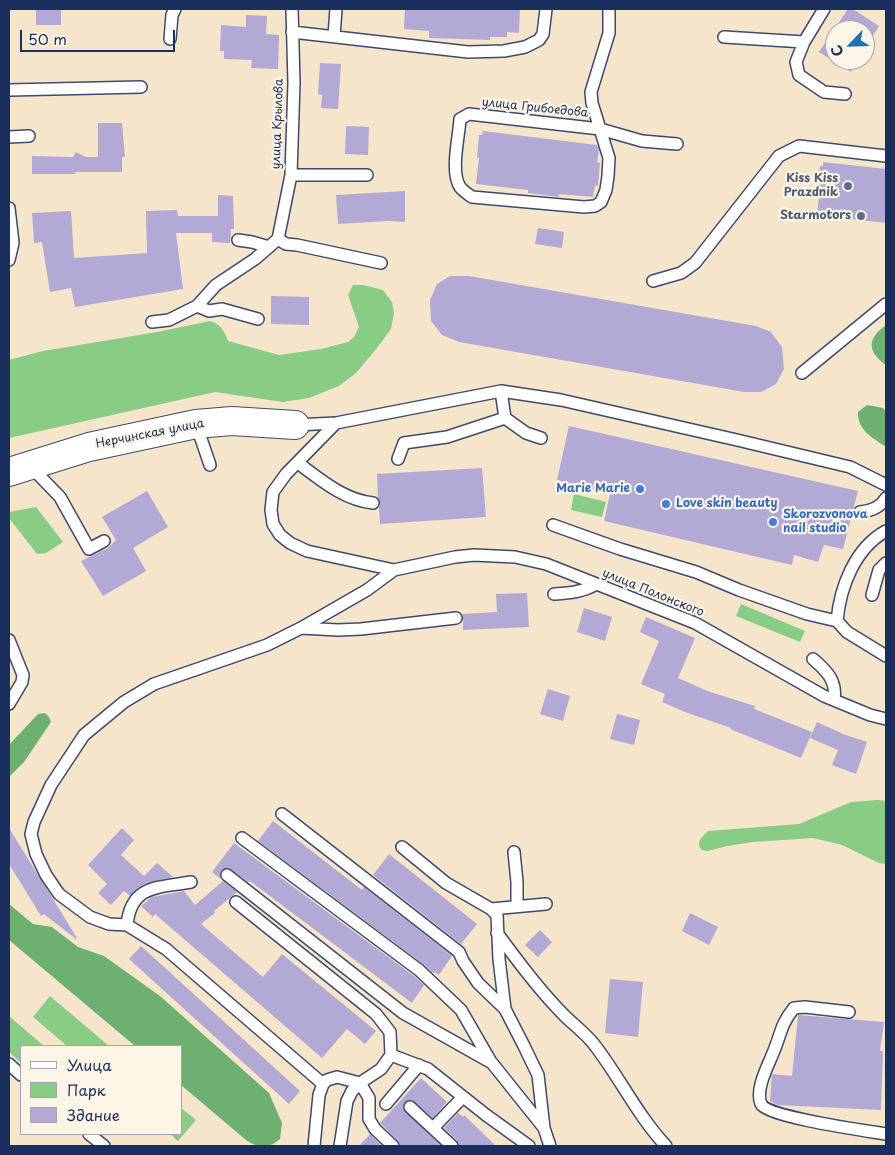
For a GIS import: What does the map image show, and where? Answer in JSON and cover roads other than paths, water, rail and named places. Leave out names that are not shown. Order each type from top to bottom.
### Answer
[{"type":"street","name":"Нерчинская улица","points":[[19,468],[89,446],[196,424],[232,421],[295,425]]},
{"type":"lane","points":[[170,39],[172,15],[175,9]]},
{"type":"lane","name":"улица Крылова","points":[[274,243],[291,175],[294,82],[292,9]]},
{"type":"lane","points":[[334,36],[336,9]]},
{"type":"lane","points":[[292,32],[468,52],[504,51],[525,47],[539,40],[543,34],[546,9]]},
{"type":"lane","name":"улица Грибоедова","points":[[600,129],[469,114],[460,119],[455,173],[459,185],[464,192],[472,197],[584,207],[595,206],[601,202],[606,190],[608,158],[600,129],[592,104],[591,92],[609,33],[609,9]]},
{"type":"lane","points":[[824,9],[804,42],[796,62],[799,75],[824,92],[845,94]]},
{"type":"lane","points":[[724,37],[804,42]]},
{"type":"lane","points":[[9,90],[141,87]]},
{"type":"lane","points":[[600,129],[642,141],[677,144]]},
{"type":"lane","points":[[9,137],[29,136]]},
{"type":"lane","points":[[653,281],[681,273],[695,263],[779,156],[799,146],[886,156]]},
{"type":"lane","points":[[291,175],[368,174]]},
{"type":"lane","points":[[9,208],[13,243],[9,260]]},
{"type":"lane","points":[[238,240],[297,245],[381,263]]},
{"type":"lane","points":[[152,322],[169,320],[197,306],[216,285],[274,243]]},
{"type":"lane","points":[[802,373],[886,304]]},
{"type":"lane","points":[[197,306],[209,311],[222,309],[258,319]]},
{"type":"lane","points":[[501,392],[505,418],[526,433],[541,438]]},
{"type":"lane","points":[[295,425],[336,423],[501,392],[561,400],[765,446],[850,467],[886,485]]},
{"type":"lane","points":[[398,458],[404,442],[447,436],[505,418]]},
{"type":"lane","points":[[336,423],[286,474],[273,492],[271,510],[274,524],[280,535],[307,551],[394,570]]},
{"type":"lane","points":[[196,424],[210,465]]},
{"type":"lane","points":[[298,463],[336,490],[361,502],[373,503]]},
{"type":"lane","points":[[19,468],[60,497],[90,549],[104,541]]},
{"type":"lane","points":[[860,512],[872,510],[882,505],[886,498]]},
{"type":"lane","points":[[553,525],[696,572],[808,614],[838,621],[847,632],[886,656]]},
{"type":"lane","points":[[838,621],[840,596],[854,564],[870,544],[886,531]]},
{"type":"lane","name":"улица Полонского","points":[[394,570],[455,557],[491,555],[515,557],[546,564],[695,624],[824,696],[870,715],[886,719]]},
{"type":"lane","points":[[872,595],[879,570],[886,563]]},
{"type":"lane","points":[[323,1084],[166,949],[127,925],[109,924],[90,917],[59,894],[46,875],[36,854],[31,834],[34,822],[51,786],[84,735],[124,702],[154,684],[267,645],[367,590],[394,570]]},
{"type":"lane","points":[[554,594],[575,592],[596,584]]},
{"type":"lane","points":[[301,628],[362,629],[456,618]]},
{"type":"lane","points":[[9,640],[23,675],[22,682],[9,704]]},
{"type":"lane","points":[[813,660],[831,677],[834,686],[834,700]]},
{"type":"lane","points":[[282,814],[459,952],[462,961],[478,983],[505,1009],[538,1075],[544,1128],[550,1146]]},
{"type":"lane","points":[[242,838],[419,970],[461,1010],[492,1063],[544,1128]]},
{"type":"lane","points":[[402,847],[446,883],[491,909],[497,915],[497,933],[505,1009]]},
{"type":"lane","points":[[514,852],[517,906]]},
{"type":"lane","points":[[227,875],[403,1013],[492,1063]]},
{"type":"lane","points":[[127,925],[128,910],[141,894],[163,885],[191,882]]},
{"type":"lane","points":[[236,902],[376,1014],[390,1032],[391,1055],[381,1070],[360,1083],[352,1091],[347,1101],[340,1146]]},
{"type":"lane","points":[[491,909],[546,904]]},
{"type":"lane","points":[[497,933],[526,974],[560,1012],[591,1041],[666,1146]]},
{"type":"lane","points":[[849,1012],[805,1007],[794,1008],[784,1020],[773,1054],[766,1065],[760,1091],[760,1102],[763,1107],[775,1113],[822,1124],[886,1134]]},
{"type":"lane","points":[[391,1055],[428,1069],[529,1146]]},
{"type":"lane","points":[[9,1064],[20,1074]]},
{"type":"lane","points":[[386,1104],[418,1065]]},
{"type":"lane","points":[[314,1146],[319,1095],[323,1084],[327,1080],[337,1077],[360,1083],[369,1098],[369,1119],[375,1129],[393,1146]]},
{"type":"lane","points":[[433,1128],[463,1097]]},
{"type":"lane","points":[[410,1107],[452,1146]]},
{"type":"lane","points":[[90,1135],[104,1146]]},
{"type":"place","name":"Kiss Kiss Prazdnik","points":[[848,186]]},
{"type":"place","name":"Starmotors","points":[[861,216]]},
{"type":"place","name":"Marie Marie","points":[[640,489]]},
{"type":"place","name":"Love skin beauty","points":[[666,504]]},
{"type":"place","name":"Skorozvonova nail studio","points":[[773,522]]}]
